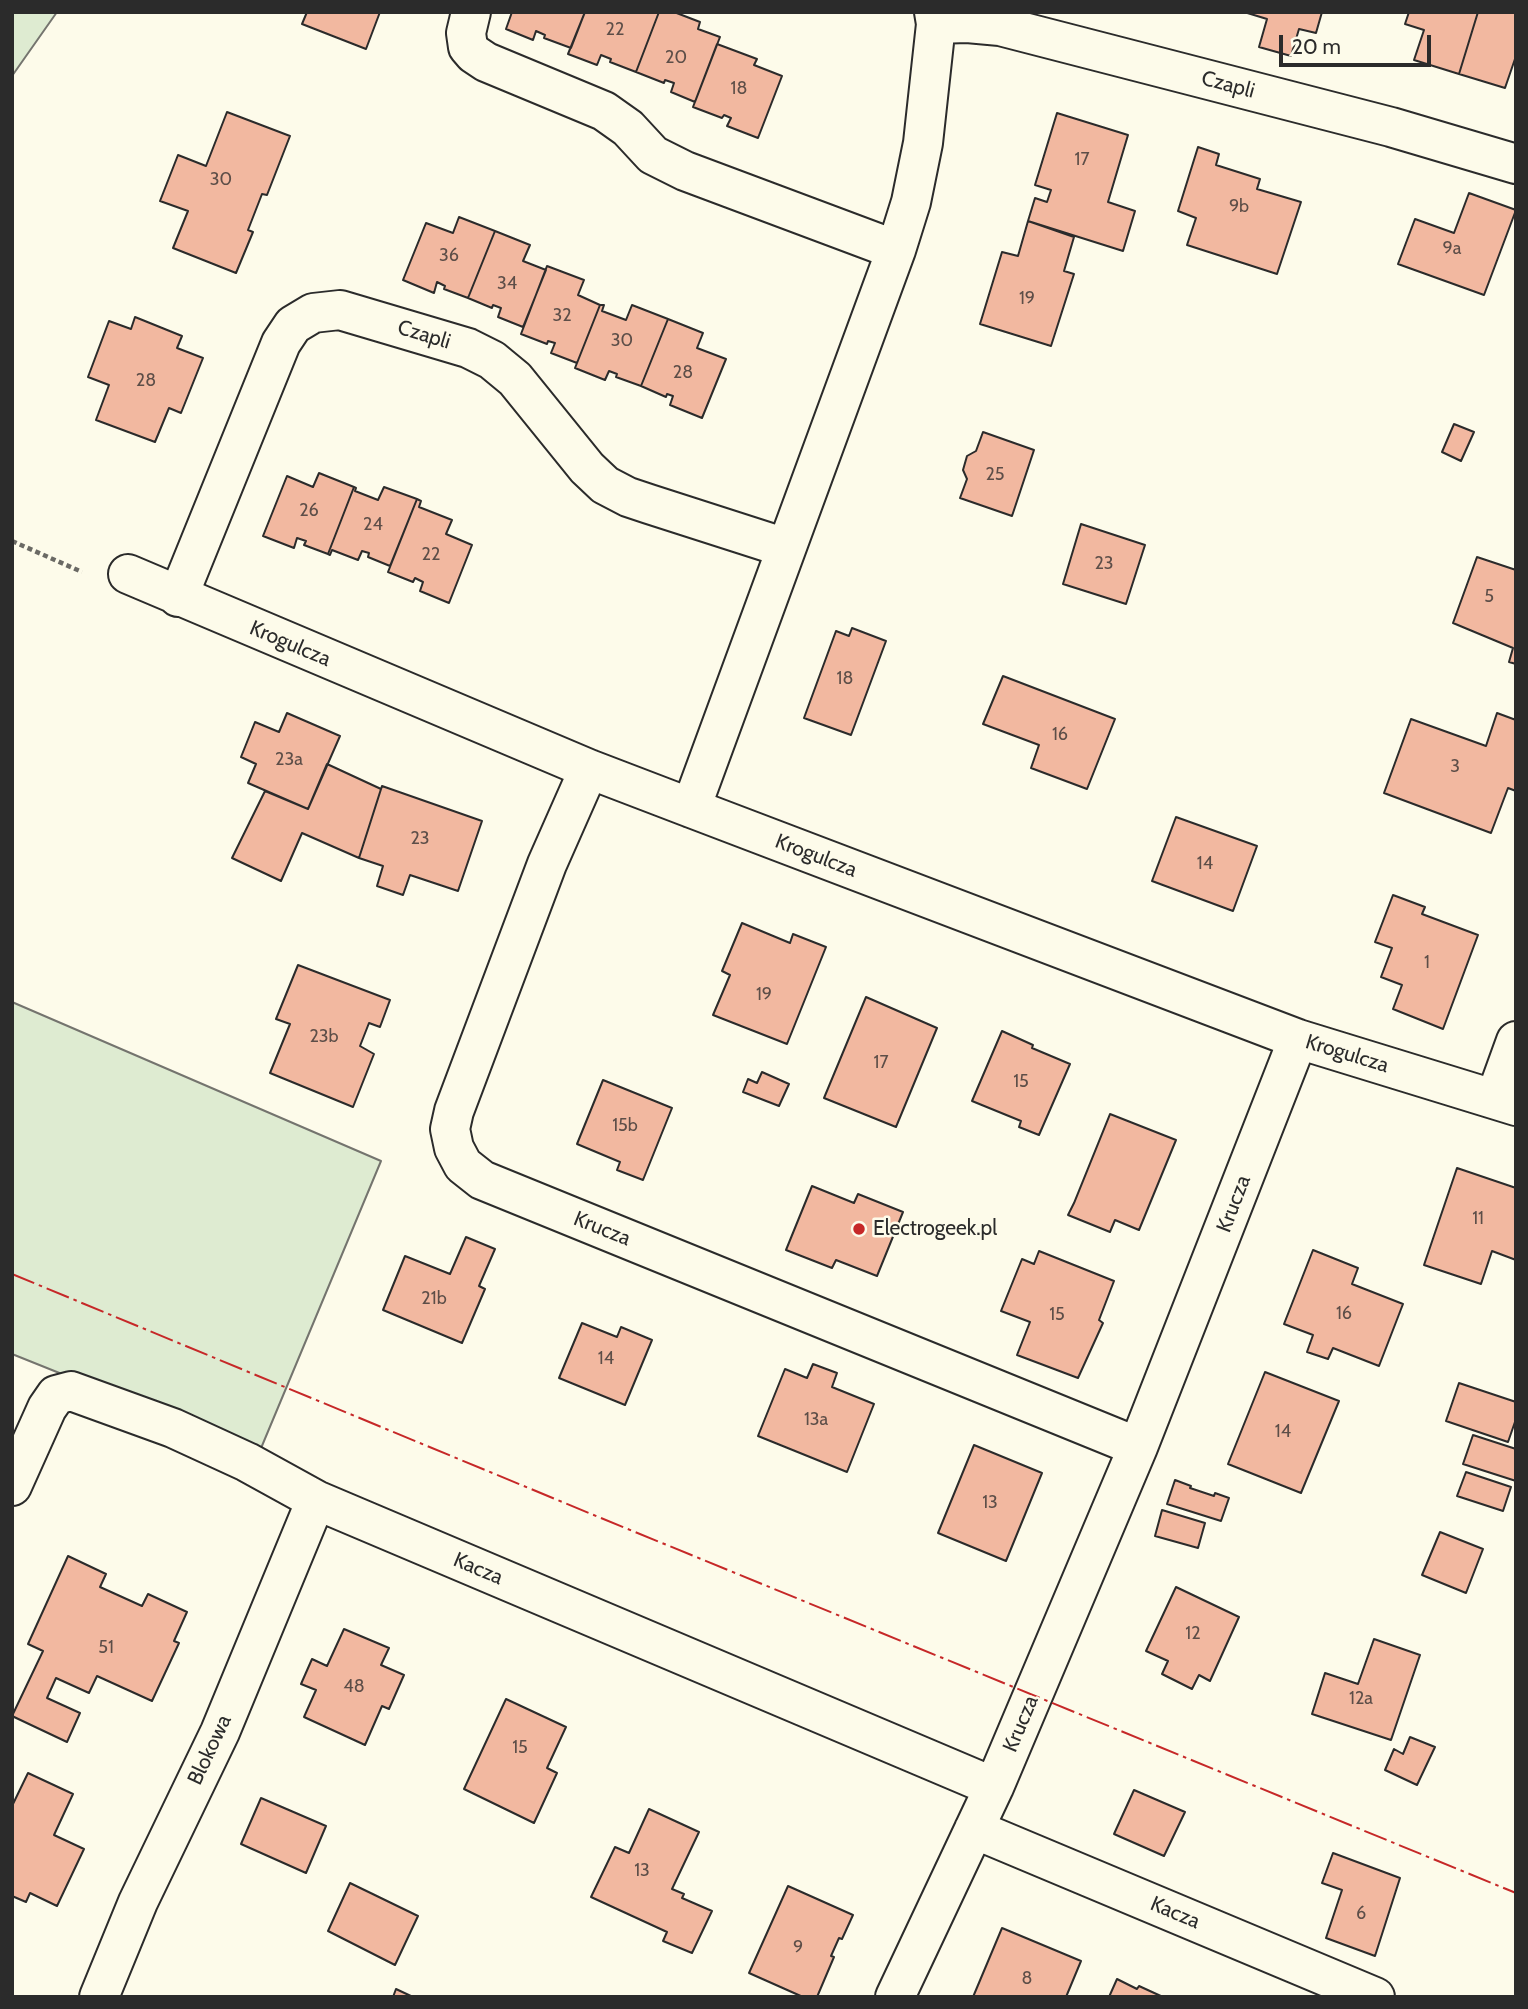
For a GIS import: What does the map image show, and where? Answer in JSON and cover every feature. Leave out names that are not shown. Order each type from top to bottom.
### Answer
[{"type":"street","points":[[471,12],[466,33],[468,47],[486,62],[604,111],[628,128],[653,155],[685,171],[896,250]]},
{"type":"street","name":"Czapli","points":[[691,808],[896,250],[911,202],[923,143],[935,18],[1000,26],[1391,127],[1516,163]]},
{"type":"street","name":"Czapli","points":[[178,597],[281,343],[293,325],[313,313],[341,310],[468,348],[492,360],[515,379],[604,485],[628,497],[786,548]]},
{"type":"street","name":"Krogulcza","points":[[128,574],[589,769],[1298,1039],[1505,1102]]},
{"type":"street","name":"Krucza","points":[[589,769],[547,864],[454,1111],[450,1129],[454,1148],[463,1165],[482,1180],[1138,1447]]},
{"type":"street","name":"Krucza","points":[[895,1997],[994,1787],[1138,1447],[1298,1039]]},
{"type":"street","points":[[1505,1102],[1516,1041]]},
{"type":"street","name":"Kacza","points":[[12,1486],[47,1408],[56,1395],[71,1391],[173,1428],[247,1462],[316,1500],[994,1787]]},
{"type":"street","name":"Blokowa","points":[[99,1997],[138,1902],[220,1732],[316,1500]]},
{"type":"street","name":"Kacza","points":[[974,1829],[1375,1997]]},
{"type":"path","points":[[12,541],[100,580],[128,574]]},
{"type":"green space","points":[[12,12],[57,12],[12,76]]},
{"type":"green space","points":[[12,1002],[381,1161],[259,1453],[12,1354]]},
{"type":"building","points":[[307,12],[380,12],[366,49],[302,24]]},
{"type":"building","points":[[512,12],[585,12],[571,48],[544,38],[545,35],[536,31],[533,40],[506,29]]},
{"type":"building","points":[[585,12],[659,12],[636,72],[610,62],[611,59],[601,55],[597,65],[568,54]]},
{"type":"building","points":[[659,12],[674,12],[700,22],[698,29],[720,37],[695,102],[671,92],[674,83],[665,80],[664,83],[636,72]]},
{"type":"building","points":[[1244,12],[1322,12],[1316,33],[1299,29],[1291,56],[1259,47],[1267,19]]},
{"type":"building","points":[[1409,12],[1478,12],[1459,74],[1414,60],[1424,30],[1405,24]]},
{"type":"building","points":[[1478,12],[1516,12],[1516,56],[1505,88],[1459,74]]},
{"type":"building","points":[[717,44],[757,59],[754,65],[782,76],[758,138],[727,126],[731,118],[724,115],[722,118],[693,107]]},
{"type":"building","points":[[227,112],[290,136],[267,195],[262,194],[248,230],[253,232],[236,273],[173,248],[188,211],[160,201],[178,155],[206,166]]},
{"type":"building","points":[[1057,113],[1128,135],[1108,202],[1135,211],[1123,251],[1028,221],[1035,198],[1047,202],[1051,190],[1035,185]]},
{"type":"building","points":[[1198,147],[1219,154],[1216,165],[1260,179],[1257,189],[1301,202],[1277,274],[1187,245],[1196,218],[1178,211]]},
{"type":"building","points":[[1469,193],[1516,210],[1484,295],[1398,264],[1415,219],[1454,233]]},
{"type":"building","points":[[459,217],[495,231],[468,298],[444,289],[445,286],[437,282],[434,293],[403,280],[426,223],[453,233]]},
{"type":"building","points":[[1028,221],[1074,237],[1064,271],[1074,274],[1051,346],[980,324],[1002,252],[1018,256]]},
{"type":"building","points":[[495,231],[530,245],[523,261],[546,270],[523,327],[498,317],[501,308],[493,305],[492,308],[468,298]]},
{"type":"building","points":[[547,266],[584,280],[578,295],[600,305],[577,363],[551,353],[555,343],[548,341],[547,344],[521,334]]},
{"type":"building","points":[[600,305],[604,305],[602,311],[626,320],[632,305],[668,319],[641,386],[616,377],[617,374],[609,371],[605,380],[575,368]]},
{"type":"building","points":[[135,317],[182,336],[177,348],[203,358],[181,413],[169,408],[155,442],[96,420],[109,385],[88,377],[109,321],[131,329]]},
{"type":"building","points":[[668,319],[703,333],[697,348],[726,359],[702,418],[670,405],[673,396],[667,394],[666,397],[641,386]]},
{"type":"building","points":[[1454,424],[1474,432],[1461,461],[1442,452]]},
{"type":"building","points":[[983,432],[1034,450],[1012,516],[960,498],[967,479],[963,470],[967,456],[976,451]]},
{"type":"building","points":[[319,473],[354,487],[328,554],[304,545],[306,541],[297,538],[294,548],[263,536],[287,476],[313,487]]},
{"type":"building","points":[[354,487],[355,491],[378,500],[384,487],[417,499],[390,566],[368,557],[369,553],[362,551],[358,560],[332,550],[330,555],[328,554]]},
{"type":"building","points":[[417,499],[421,501],[419,507],[452,520],[446,534],[472,545],[449,603],[420,591],[423,582],[415,578],[413,582],[388,572]]},
{"type":"building","points":[[1081,524],[1145,545],[1126,604],[1063,584]]},
{"type":"building","points":[[1477,557],[1516,570],[1516,664],[1509,662],[1513,648],[1453,623]]},
{"type":"building","points":[[852,628],[886,641],[851,735],[804,718],[836,631],[849,636]]},
{"type":"building","points":[[1003,676],[1115,719],[1087,789],[1031,768],[1039,745],[983,724]]},
{"type":"building","points":[[287,713],[340,736],[308,809],[248,783],[256,764],[241,757],[255,722],[279,732]]},
{"type":"building","points":[[1497,713],[1516,720],[1516,791],[1508,788],[1491,833],[1384,793],[1411,719],[1486,746]]},
{"type":"building","points":[[327,764],[381,789],[359,858],[302,833],[281,881],[232,858],[265,791],[308,809]]},
{"type":"building","points":[[382,786],[482,821],[458,891],[410,875],[403,895],[377,886],[383,866],[359,858]]},
{"type":"building","points":[[1176,817],[1257,846],[1233,911],[1152,881]]},
{"type":"building","points":[[1393,895],[1425,907],[1422,914],[1478,935],[1443,1029],[1393,1009],[1402,985],[1381,977],[1392,948],[1375,942]]},
{"type":"building","points":[[742,923],[790,943],[793,934],[826,947],[787,1044],[713,1015],[730,975],[722,971]]},
{"type":"building","points":[[298,965],[390,1000],[380,1027],[369,1023],[360,1046],[374,1054],[353,1107],[270,1073],[290,1024],[276,1019]]},
{"type":"building","points":[[866,997],[937,1028],[896,1127],[824,1098]]},
{"type":"building","points":[[1002,1031],[1033,1045],[1032,1048],[1070,1064],[1039,1135],[1019,1127],[1021,1121],[972,1101]]},
{"type":"building","points":[[762,1072],[789,1084],[779,1106],[743,1092],[748,1079],[757,1083]]},
{"type":"building","points":[[603,1080],[672,1108],[643,1180],[617,1170],[620,1162],[577,1144]]},
{"type":"building","points":[[1110,1114],[1176,1140],[1139,1230],[1115,1220],[1110,1232],[1068,1215]]},
{"type":"building","points":[[1457,1168],[1516,1188],[1516,1260],[1492,1251],[1481,1284],[1424,1265]]},
{"type":"building","points":[[812,1186],[854,1203],[858,1194],[903,1212],[877,1276],[836,1260],[832,1268],[786,1250]]},
{"type":"building","points":[[466,1237],[495,1249],[479,1286],[485,1289],[462,1343],[383,1310],[405,1256],[450,1274]]},
{"type":"building","points":[[1313,1250],[1358,1268],[1352,1284],[1403,1304],[1379,1366],[1333,1348],[1328,1359],[1307,1352],[1313,1335],[1284,1324]]},
{"type":"building","points":[[1039,1251],[1114,1281],[1099,1320],[1103,1323],[1078,1378],[1017,1355],[1030,1322],[1001,1311],[1022,1259],[1034,1264]]},
{"type":"building","points":[[582,1323],[617,1337],[621,1327],[652,1340],[625,1405],[559,1378]]},
{"type":"building","points":[[813,1364],[837,1373],[832,1387],[874,1404],[847,1472],[758,1436],[785,1369],[807,1378]]},
{"type":"building","points":[[1265,1372],[1339,1401],[1301,1493],[1228,1464]]},
{"type":"building","points":[[1459,1383],[1516,1402],[1516,1419],[1508,1442],[1446,1421]]},
{"type":"building","points":[[1473,1435],[1516,1449],[1516,1481],[1463,1464]]},
{"type":"building","points":[[974,1445],[1042,1473],[1006,1561],[938,1533]]},
{"type":"building","points":[[1466,1472],[1511,1487],[1503,1511],[1457,1496]]},
{"type":"building","points":[[1175,1480],[1214,1496],[1215,1493],[1229,1498],[1221,1521],[1167,1504]]},
{"type":"building","points":[[1162,1510],[1205,1523],[1198,1548],[1155,1536]]},
{"type":"building","points":[[1440,1532],[1483,1549],[1466,1593],[1422,1575]]},
{"type":"building","points":[[68,1556],[106,1574],[100,1587],[142,1606],[148,1594],[187,1612],[174,1641],[179,1643],[152,1701],[97,1676],[89,1693],[56,1678],[47,1698],[80,1713],[67,1742],[12,1716],[43,1651],[28,1644]]},
{"type":"building","points":[[1176,1587],[1239,1617],[1210,1681],[1199,1675],[1192,1689],[1162,1674],[1168,1661],[1146,1651]]},
{"type":"building","points":[[344,1629],[389,1648],[381,1665],[404,1675],[389,1709],[382,1706],[365,1745],[304,1717],[316,1690],[301,1684],[312,1659],[327,1666]]},
{"type":"building","points":[[1374,1639],[1420,1655],[1391,1740],[1312,1714],[1325,1673],[1358,1684]]},
{"type":"building","points":[[506,1699],[566,1727],[547,1768],[557,1773],[534,1823],[464,1789]]},
{"type":"building","points":[[1410,1737],[1435,1747],[1417,1785],[1385,1770],[1394,1749],[1403,1754]]},
{"type":"building","points":[[28,1773],[73,1794],[54,1835],[84,1849],[57,1906],[30,1893],[26,1902],[12,1896],[12,1806]]},
{"type":"building","points":[[1134,1790],[1185,1812],[1164,1856],[1114,1834]]},
{"type":"building","points":[[261,1798],[326,1826],[306,1873],[241,1844]]},
{"type":"building","points":[[649,1809],[699,1832],[672,1889],[684,1894],[682,1898],[712,1911],[692,1953],[663,1941],[667,1932],[591,1897],[615,1847],[629,1853]]},
{"type":"building","points":[[1333,1853],[1400,1878],[1375,1956],[1326,1938],[1342,1890],[1322,1883]]},
{"type":"building","points":[[350,1883],[418,1916],[395,1965],[328,1931]]},
{"type":"building","points":[[788,1886],[853,1915],[831,1956],[834,1957],[817,1997],[803,1997],[749,1973]]},
{"type":"building","points":[[1002,1928],[1081,1961],[1066,1997],[973,1997]]},
{"type":"building","points":[[1117,1979],[1137,1989],[1139,1986],[1163,1997],[1109,1997]]},
{"type":"building","points":[[396,1989],[413,1997],[393,1997]]},
{"type":"power","points":[[12,1274],[1516,1893]]},
{"type":"place","name":"Electrogeek.pl","points":[[859,1229]]}]
